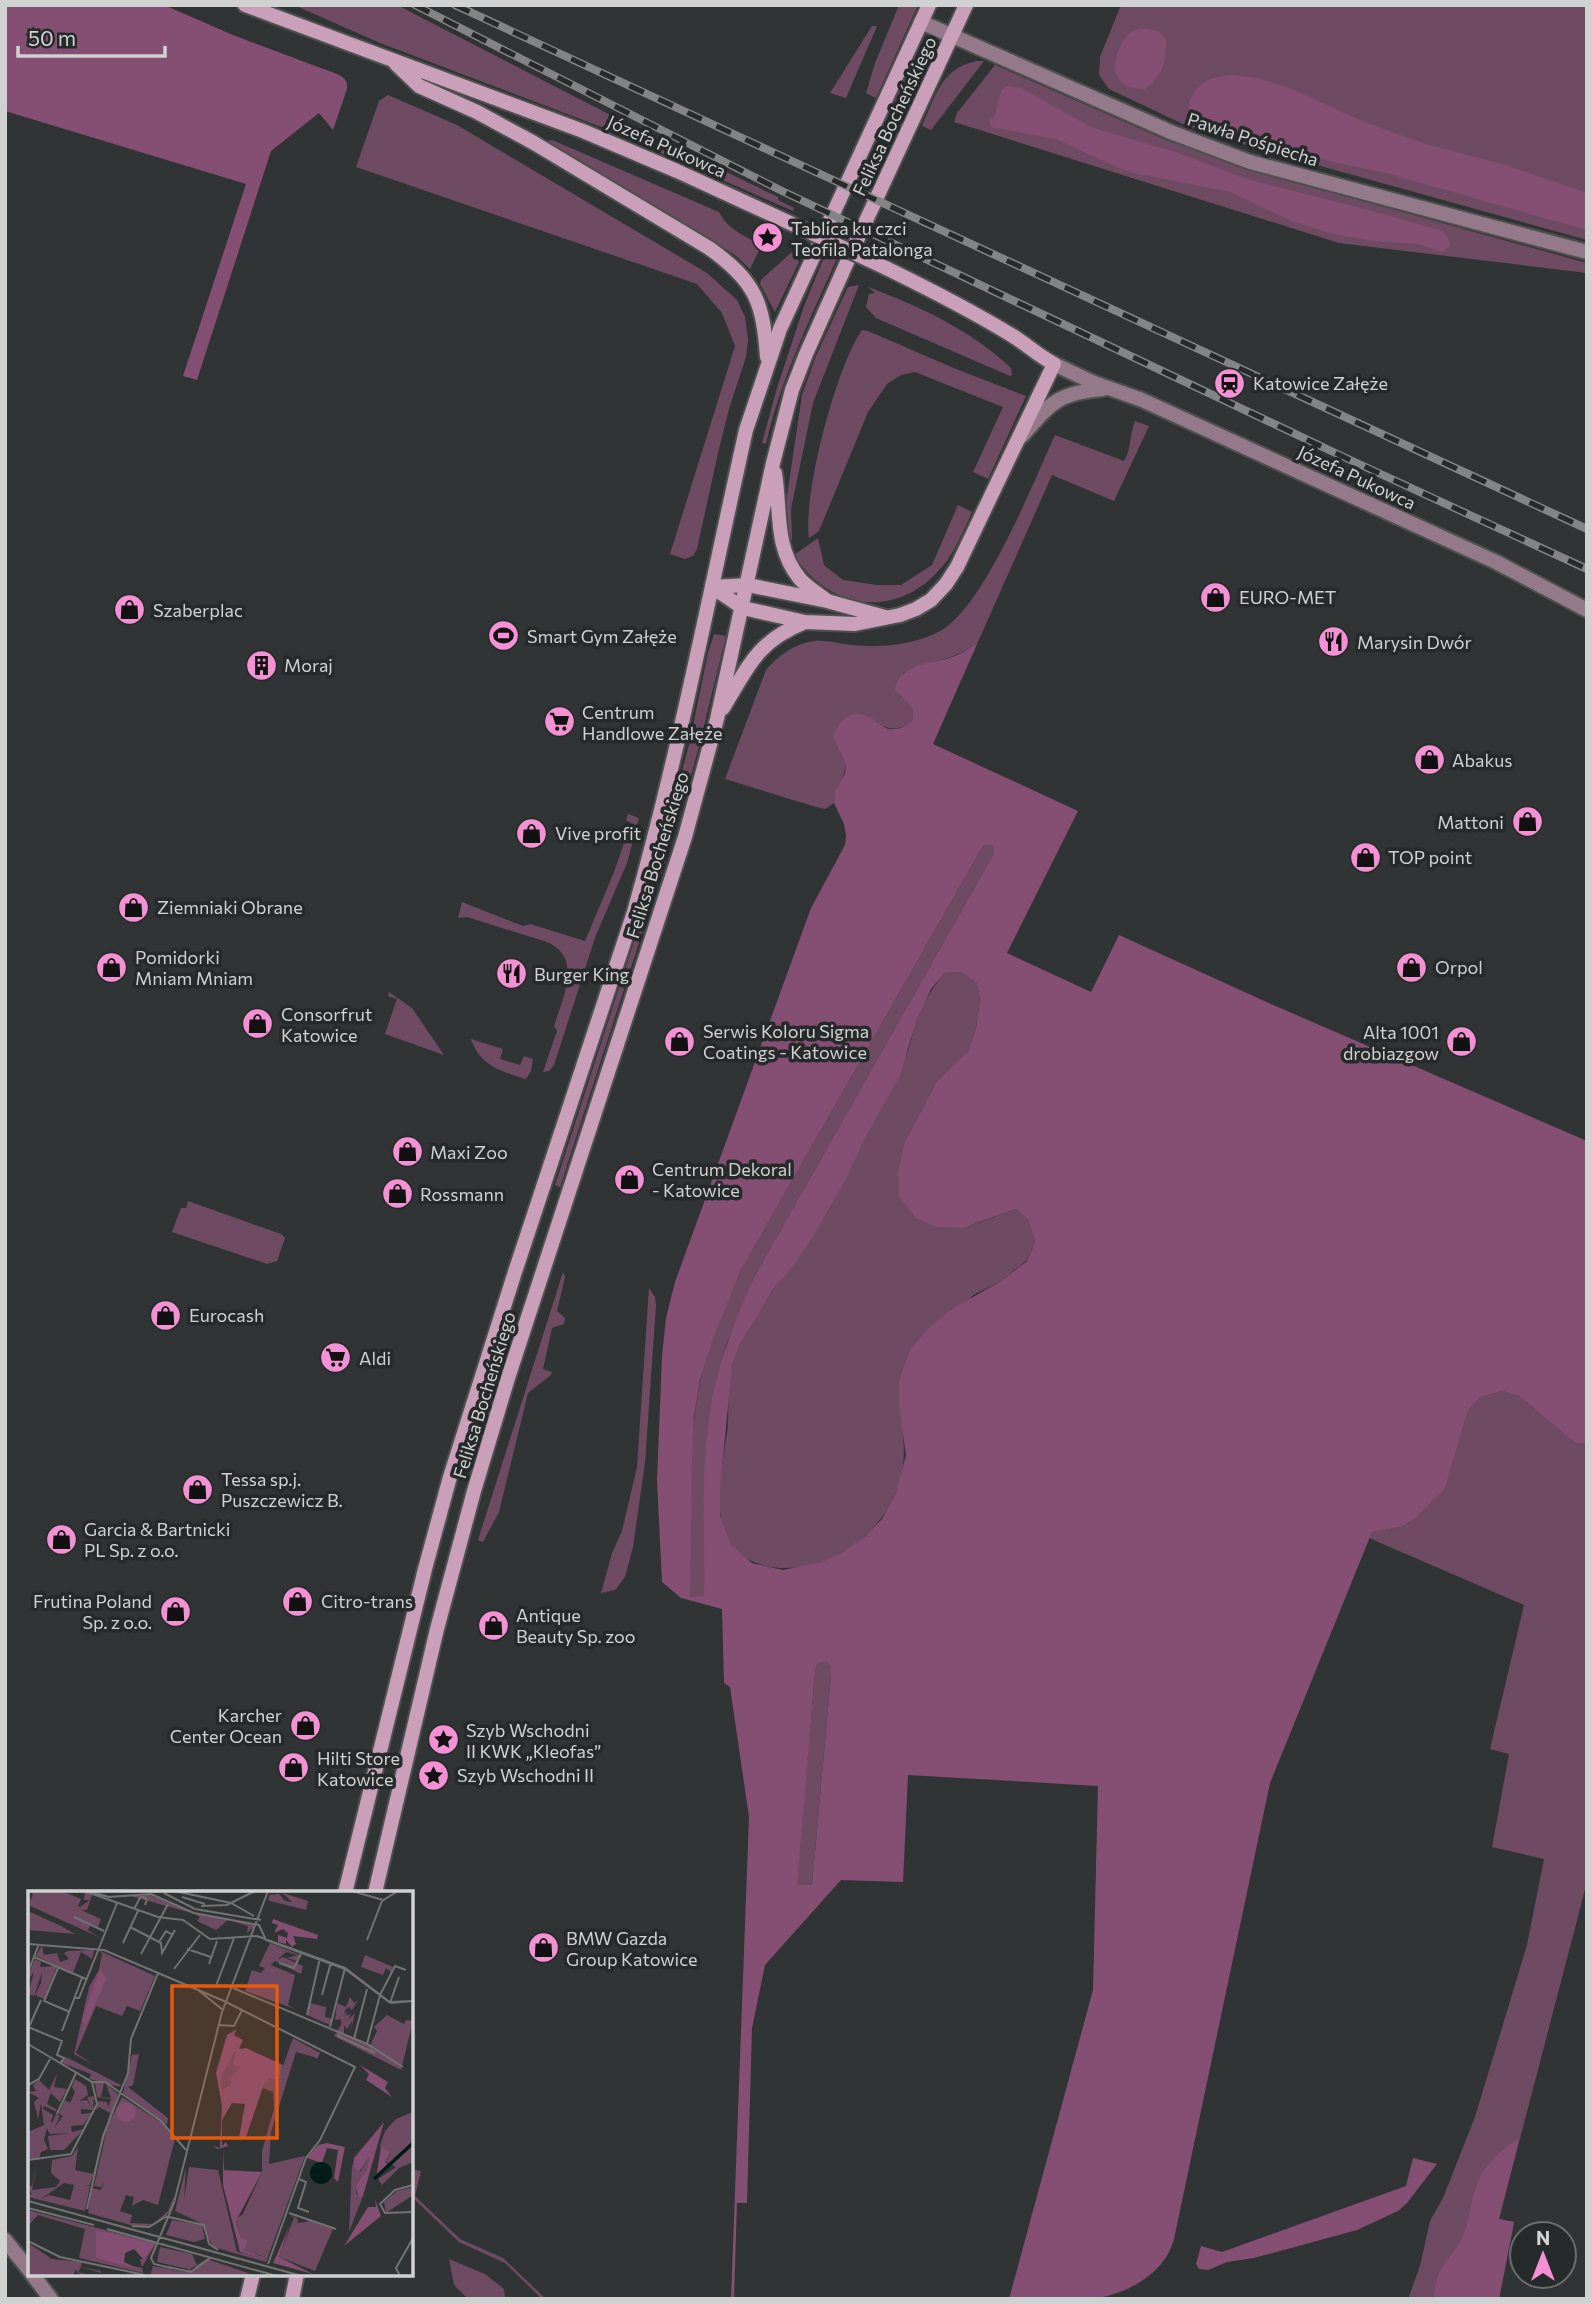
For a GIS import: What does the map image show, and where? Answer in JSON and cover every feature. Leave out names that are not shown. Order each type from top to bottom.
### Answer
[{"type":"main road","name":"Józefa Pukowca","points":[[245,5],[583,131],[677,171],[950,299],[1016,337],[1054,364]]},
{"type":"main road","name":"Feliksa Bocheńskiego","points":[[345,1891],[450,1477],[634,912],[685,715],[746,430],[767,364],[806,272],[929,5]]},
{"type":"main road","name":"Feliksa Bocheńskiego","points":[[375,1891],[434,1642],[474,1490],[685,837],[717,719],[773,463],[792,390],[966,5]]},
{"type":"main road","points":[[393,60],[419,86],[477,112],[534,143],[709,248],[733,266],[753,291],[761,310],[767,364]]},
{"type":"main road","points":[[712,587],[743,608],[805,622],[855,624],[916,609],[931,600],[946,584],[976,531],[1054,364]]},
{"type":"main road","points":[[773,463],[779,532],[784,552],[801,580],[827,601]]},
{"type":"main road","points":[[712,587],[748,585],[827,601],[887,617]]},
{"type":"main road","points":[[717,719],[757,654],[784,631],[805,622]]},
{"type":"main road","points":[[247,2299],[253,2276]]},
{"type":"main road","points":[[292,2299],[297,2276]]},
{"type":"street","name":"Pawła Pośpiecha","points":[[921,22],[1173,133],[1250,162],[1587,252]]},
{"type":"street","name":"Józefa Pukowca","points":[[1054,364],[1142,400],[1496,562],[1587,610]]},
{"type":"street","name":"Józefa Pukowca","points":[[1019,439],[1052,402],[1077,391],[1108,388]]},
{"type":"street","points":[[5,2240],[28,2269]]},
{"type":"street","points":[[33,2276],[51,2299]]},
{"type":"shaded area","points":[[5,5],[164,5],[344,78],[347,89],[333,130],[319,113],[271,151],[197,380],[183,376],[246,184],[5,111]]},
{"type":"shaded area","points":[[294,5],[397,5],[624,122],[778,197],[778,200],[794,208],[793,211],[604,128],[380,43]]},
{"type":"shaded area","points":[[899,5],[918,5],[876,98],[866,93],[875,63]]},
{"type":"shaded area","points":[[1121,5],[1587,5],[1587,240],[1252,147],[1183,124],[1109,89],[1099,75],[1100,57]]},
{"type":"shaded area","points":[[872,26],[877,26],[846,98],[830,93]]},
{"type":"shaded area","points":[[1140,28],[1159,31],[1166,39],[1163,67],[1145,89],[1130,88],[1123,84],[1115,66],[1122,44],[1131,32]]},
{"type":"shaded area","points":[[932,45],[935,48],[900,120],[889,115],[911,67]]},
{"type":"shaded area","points":[[984,61],[931,130],[922,126],[947,77],[955,70]]},
{"type":"shaded area","points":[[995,65],[1166,140],[1250,170],[1587,263],[1587,273],[1339,243],[954,122],[957,113]]},
{"type":"shaded area","points":[[1233,75],[1257,78],[1290,88],[1364,122],[1425,144],[1509,166],[1587,193],[1587,230],[1386,173],[1305,156],[1237,131],[1214,129],[1192,120],[1188,115],[1189,105],[1195,90],[1207,81]]},
{"type":"shaded area","points":[[1007,86],[1021,88],[1091,127],[1178,153],[1243,178],[1443,231],[1450,246],[1443,252],[1418,244],[1373,241],[1333,234],[1294,222],[1230,192],[1133,173],[1056,139],[990,127],[1001,91]]},
{"type":"shaded area","points":[[388,95],[457,125],[707,273],[737,300],[745,317],[748,340],[746,357],[729,409],[697,549],[693,556],[685,559],[670,554],[735,346],[722,313],[697,284],[356,167],[379,101]]},
{"type":"shaded area","points":[[552,140],[719,212],[732,228],[761,246],[750,269],[735,255],[547,141]]},
{"type":"shaded area","points":[[827,250],[838,256],[788,372],[766,444],[762,443],[804,306]]},
{"type":"shaded area","points":[[792,252],[799,262],[775,312],[760,284],[761,280]]},
{"type":"shaded area","points":[[859,285],[813,403],[791,509],[792,539],[789,544],[784,516],[802,395],[816,356],[848,287]]},
{"type":"shaded area","points":[[868,287],[906,302],[962,331],[1011,368],[1012,375],[876,318],[866,307],[869,294],[875,293]]},
{"type":"shaded area","points":[[862,330],[1026,396],[988,479],[973,472],[1003,407],[915,372],[901,375],[887,384],[868,412],[819,531],[809,538],[811,492],[824,431],[842,372]]},
{"type":"shaded area","points":[[1135,421],[1149,426],[1114,501],[1052,475],[978,642],[961,653],[903,673],[900,696],[912,706],[912,721],[894,729],[876,721],[840,753],[846,766],[834,803],[825,809],[725,779],[766,670],[776,659],[794,647],[808,642],[886,646],[919,640],[940,631],[957,618],[990,571],[1021,512],[1055,435],[1124,461]]},
{"type":"shaded area","points":[[958,505],[972,512],[954,549],[940,569],[923,585],[904,596],[864,602],[844,597],[825,588],[794,555],[818,538],[824,565],[843,580],[901,585],[932,565]]},
{"type":"shaded area","points":[[714,634],[726,636],[678,822],[560,1187],[555,1185],[646,905],[689,745]]},
{"type":"shaded area","points":[[978,642],[933,744],[1078,811],[1007,953],[1091,992],[1119,935],[1587,1141],[1587,1443],[1575,1443],[1519,1396],[1502,1391],[1481,1397],[1468,1411],[1445,1489],[1415,1518],[1401,1527],[1372,1532],[1270,1783],[1174,2239],[1162,2263],[1153,2272],[1142,2281],[1104,2297],[1071,2300],[1009,2299],[1093,1990],[1098,1786],[908,1775],[903,1882],[841,1880],[765,1965],[752,2028],[747,2203],[737,2203],[734,2299],[731,2299],[749,1817],[730,1687],[724,1683],[722,1609],[681,1598],[662,1582],[657,1480],[666,1318],[675,1282],[811,908],[845,845],[844,824],[834,803],[835,791],[846,766],[833,736],[841,722],[856,714],[869,717],[890,729],[909,723],[912,721],[913,710],[895,690],[902,675],[916,666],[964,652]],"holes":[[[983,846],[994,846],[994,853],[753,1279],[739,1312],[721,1364],[709,1418],[704,1484],[704,1596],[690,1597],[694,1417],[700,1380],[712,1341],[740,1272]],[[961,972],[977,984],[980,999],[976,1028],[968,1051],[937,1081],[905,1141],[898,1174],[899,1197],[917,1219],[937,1227],[962,1228],[1016,1209],[1028,1220],[1035,1242],[1027,1261],[1001,1281],[952,1309],[929,1328],[910,1350],[899,1380],[899,1406],[906,1455],[896,1493],[882,1519],[864,1537],[841,1553],[821,1562],[783,1570],[752,1563],[731,1545],[720,1516],[720,1489],[732,1365],[740,1344],[772,1291],[817,1230],[845,1181],[900,1075],[917,1019],[931,989],[945,973]],[[827,1662],[831,1667],[831,1675],[812,1885],[797,1885],[816,1666]]]},
{"type":"shaded area","points":[[628,814],[639,818],[627,863],[596,935],[554,1065],[549,1071],[543,1072],[557,1031],[554,1026],[565,992],[568,968],[565,958],[547,942],[467,917],[458,918],[462,902],[523,926],[530,924],[585,941],[631,823],[626,820]]},
{"type":"shaded area","points":[[983,846],[994,846],[994,853],[753,1279],[726,1345],[709,1418],[704,1597],[689,1597],[693,1436],[703,1368],[717,1326],[740,1272]]},
{"type":"shaded area","points":[[961,972],[977,984],[980,998],[976,1028],[968,1051],[937,1081],[905,1141],[917,1219],[945,1227],[967,1226],[1016,1209],[1028,1220],[1035,1242],[1027,1260],[1001,1281],[973,1295],[899,1380],[903,1467],[895,1495],[886,1512],[859,1541],[824,1561],[786,1568],[761,1565],[733,1549],[724,1532],[721,1518],[720,1487],[733,1362],[749,1327],[835,1198],[907,1053],[917,1018],[926,1000],[945,973]]},
{"type":"shaded area","points":[[389,992],[412,1008],[444,1055],[385,1034],[397,999],[388,996]]},
{"type":"shaded area","points":[[471,1039],[503,1049],[500,1059],[520,1065],[524,1056],[533,1059],[526,1079],[492,1066],[480,1056]]},
{"type":"shaded area","points":[[188,1201],[281,1234],[285,1238],[277,1261],[267,1264],[172,1232],[181,1208],[186,1208]]},
{"type":"shaded area","points":[[563,1272],[565,1277],[557,1311],[565,1318],[564,1324],[552,1328],[543,1369],[552,1372],[528,1393],[499,1512],[483,1542],[478,1540]]},
{"type":"shaded area","points":[[649,1288],[655,1297],[656,1305],[645,1463],[633,1547],[625,1577],[615,1590],[601,1593],[612,1553],[622,1531],[637,1467]]},
{"type":"shaded area","points":[[1502,1391],[1519,1396],[1575,1443],[1587,1443],[1587,1882],[1499,2219],[1508,2221],[1508,2253],[1499,2299],[1408,2299],[1420,2266],[1430,2221],[1443,2198],[1475,2117],[1527,1945],[1544,1859],[1492,1847],[1509,1754],[1490,1749],[1524,1605],[1369,1538],[1372,1532],[1401,1527],[1445,1489],[1468,1411],[1481,1397]]},
{"type":"shaded area","points":[[827,1662],[831,1667],[831,1675],[812,1885],[796,1885],[815,1673],[816,1666]]},
{"type":"shaded area","points":[[1519,2139],[1499,2219],[1508,2221],[1508,2253],[1499,2299],[1434,2299],[1441,2269],[1465,2230],[1479,2180],[1493,2159]]},
{"type":"shaded area","points":[[1413,2158],[1437,2164],[1398,2211],[1357,2230],[1254,2258],[1227,2262],[1208,2270],[1199,2269],[1196,2264],[1201,2246],[1222,2252],[1406,2186]]},
{"type":"shaded area","points":[[413,2169],[421,2171],[415,2196],[460,2239],[503,2258],[546,2299],[542,2299],[505,2263],[459,2242],[413,2198]]},
{"type":"shaded area","points":[[449,2259],[485,2274],[504,2289],[505,2299],[468,2299],[454,2285]]},
{"type":"railway","points":[[415,5],[782,191],[1587,569]]},
{"type":"railway","points":[[455,5],[1587,529]]},
{"type":"place","name":"Tablica ku czci Teofila Patalonga","points":[[768,238]]},
{"type":"place","name":"Katowice Załęże","points":[[1230,383]]},
{"type":"place","name":"EURO-MET","points":[[1216,597]]},
{"type":"place","name":"Szaberplac","points":[[130,610]]},
{"type":"place","name":"Smart Gym Załęże","points":[[504,636]]},
{"type":"place","name":"Marysin Dwór","points":[[1334,642]]},
{"type":"place","name":"Moraj","points":[[261,665]]},
{"type":"place","name":"Centrum Handlowe Załęże","points":[[559,722]]},
{"type":"place","name":"Abakus","points":[[1429,760]]},
{"type":"place","name":"Mattoni","points":[[1527,822]]},
{"type":"place","name":"Vive profit","points":[[532,833]]},
{"type":"place","name":"TOP point","points":[[1365,857]]},
{"type":"place","name":"Ziemniaki Obrane","points":[[134,907]]},
{"type":"place","name":"Pomidorki Mniam Mniam","points":[[112,967]]},
{"type":"place","name":"Orpol","points":[[1412,967]]},
{"type":"place","name":"Burger King","points":[[511,974]]},
{"type":"place","name":"Consorfrut Katowice","points":[[258,1024]]},
{"type":"place","name":"Serwis Koloru Sigma Coatings - Katowice","points":[[680,1041]]},
{"type":"place","name":"Alta 1001 drobiazgow","points":[[1462,1042]]},
{"type":"place","name":"Maxi Zoo","points":[[407,1152]]},
{"type":"place","name":"Centrum Dekoral - Katowice","points":[[629,1179]]},
{"type":"place","name":"Rossmann","points":[[397,1194]]},
{"type":"place","name":"Eurocash","points":[[166,1315]]},
{"type":"place","name":"Aldi","points":[[336,1358]]},
{"type":"place","name":"Tessa sp.j. Puszczewicz B.","points":[[198,1489]]},
{"type":"place","name":"Garcia & Bartnicki PL Sp. z o.o.","points":[[61,1539]]},
{"type":"place","name":"Citro-trans","points":[[298,1601]]},
{"type":"place","name":"Frutina Poland Sp. z o.o.","points":[[175,1611]]},
{"type":"place","name":"Antique Beauty Sp. zoo","points":[[493,1625]]},
{"type":"place","name":"Karcher Center Ocean","points":[[305,1725]]},
{"type":"place","name":"Szyb Wschodni II KWK „Kleofas”","points":[[443,1740]]},
{"type":"place","name":"Hilti Store Katowice","points":[[294,1768]]},
{"type":"place","name":"Szyb Wschodni II","points":[[434,1775]]},
{"type":"place","name":"BMW Gazda Group Katowice","points":[[543,1948]]}]
